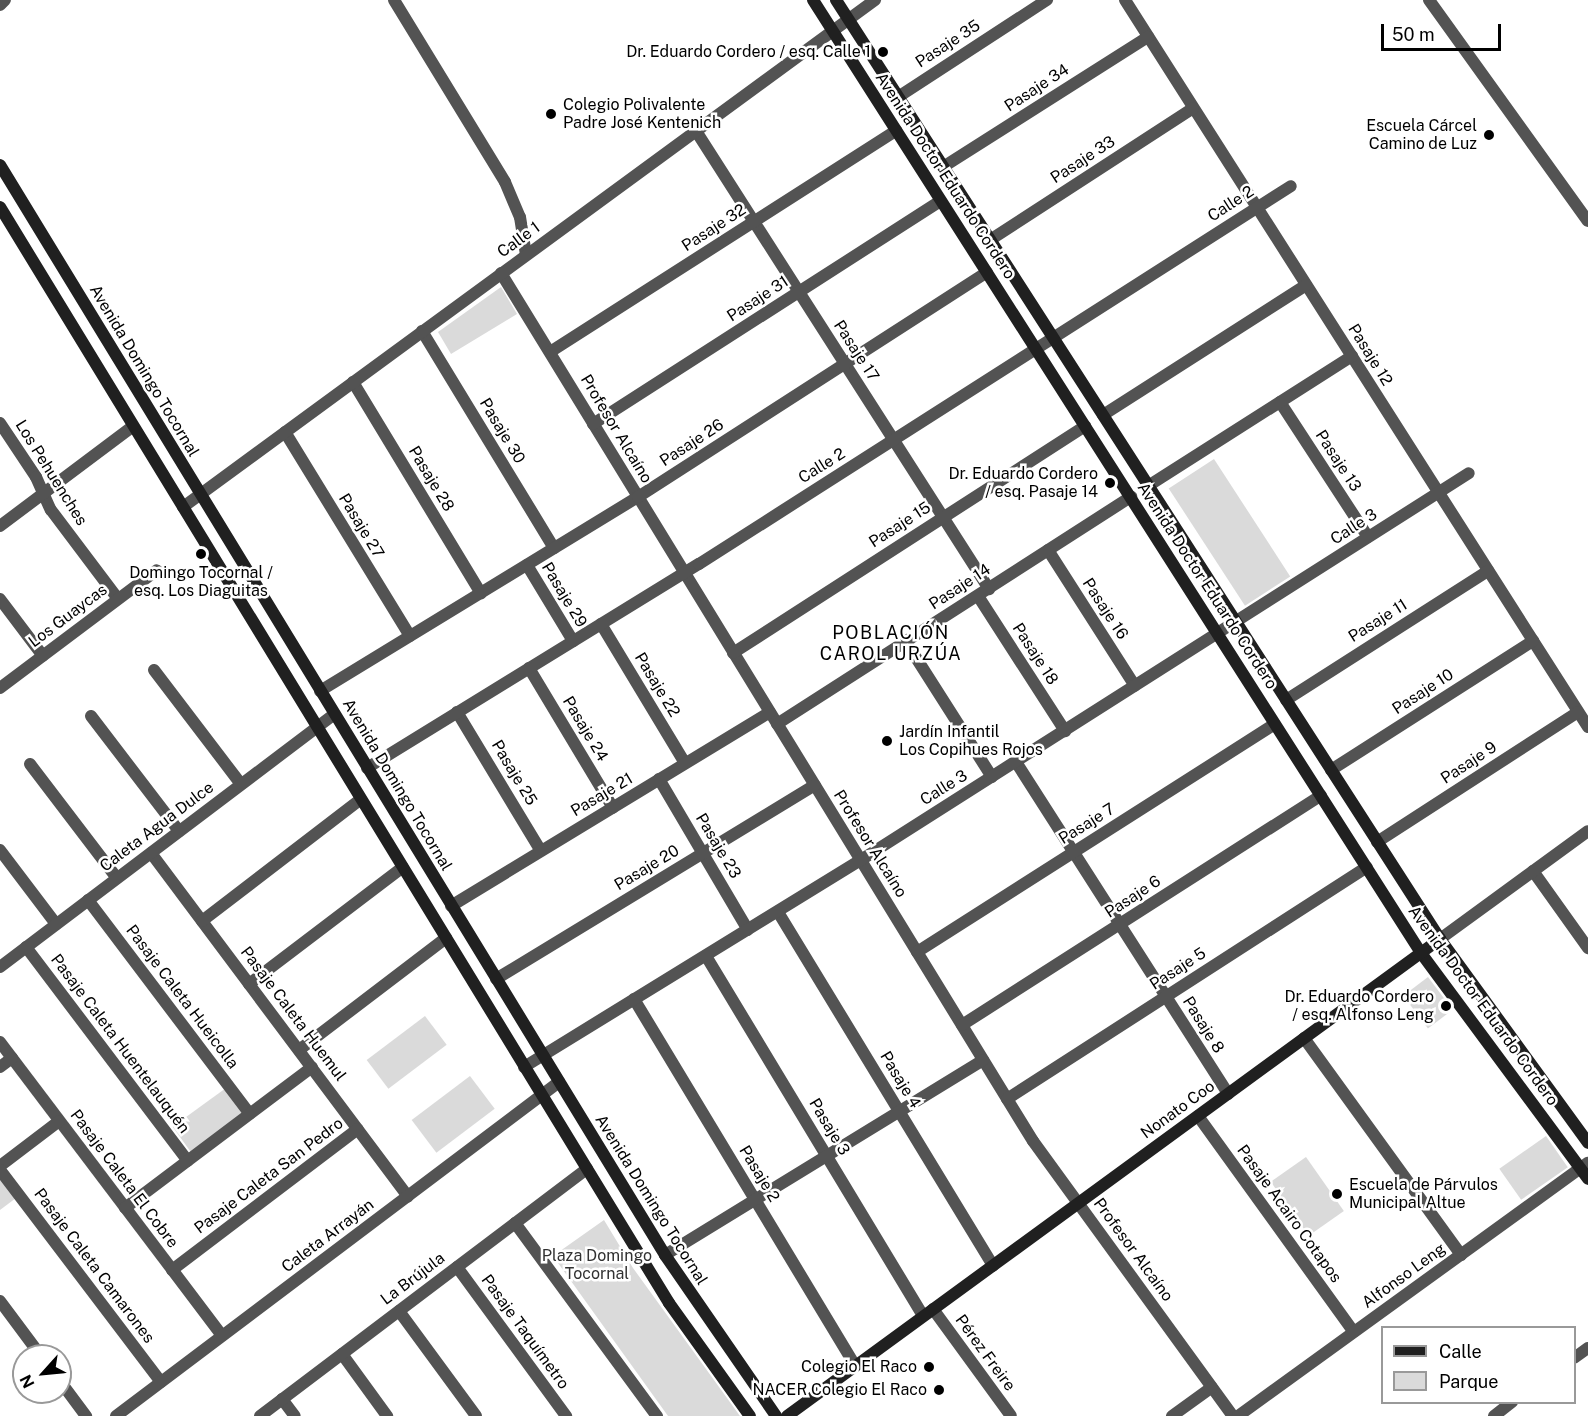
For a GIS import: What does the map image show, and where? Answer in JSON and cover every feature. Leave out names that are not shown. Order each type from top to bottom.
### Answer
[{"type":"main road","name":"Avenida Doctor Eduardo Cordero","points":[[813,0],[1421,953],[1586,1170]]},
{"type":"main road","name":"Avenida Doctor Eduardo Cordero","points":[[836,0],[1440,939],[1588,1143]]},
{"type":"main road","name":"Avenida Domingo Tocornal","points":[[0,165],[665,1254],[776,1416]]},
{"type":"main road","points":[[0,207],[669,1303],[750,1416]]},
{"type":"main road","name":"Nonato Coo","points":[[787,1416],[1440,939]]},
{"type":"street","points":[[0,5],[5,0]]},
{"type":"street","points":[[394,0],[505,182],[520,218],[526,255]]},
{"type":"street","name":"Calle 1","points":[[183,507],[875,0]]},
{"type":"street","name":"Pasaje 35","points":[[898,97],[1047,0]]},
{"type":"street","name":"Pasaje 12","points":[[1125,0],[1588,727]]},
{"type":"street","points":[[1429,0],[1588,221]]},
{"type":"street","name":"Pasaje 34","points":[[944,167],[1148,37]]},
{"type":"street","name":"Pasaje 33","points":[[990,240],[1193,108]]},
{"type":"street","name":"Pasaje 17","points":[[696,131],[943,517],[983,592]]},
{"type":"street","name":"Pasaje 32","points":[[550,352],[896,131]]},
{"type":"street","name":"Calle 2","points":[[367,768],[685,573],[1291,186]]},
{"type":"street","name":"Pasaje 31","points":[[593,424],[941,201]]},
{"type":"street","name":"Pasaje 26","points":[[320,692],[638,497],[987,272]]},
{"type":"street","name":"Profesor Alcaíno","points":[[501,273],[1007,1099],[1078,1204],[1233,1416]]},
{"type":"street","points":[[1103,415],[1306,285]]},
{"type":"street","name":"Pasaje 30","points":[[422,331],[554,548]]},
{"type":"street","points":[[1148,486],[1352,356]]},
{"type":"street","name":"Pasaje 28","points":[[353,382],[481,593]]},
{"type":"street","name":"Pasaje 13","points":[[1280,402],[1368,537]]},
{"type":"street","name":"Los Pehuenches","points":[[0,423],[44,493],[51,510],[118,599]]},
{"type":"street","points":[[0,526],[133,426]]},
{"type":"street","name":"Pasaje 15","points":[[734,652],[1085,426]]},
{"type":"street","name":"Pasaje 27","points":[[285,432],[410,636]]},
{"type":"street","name":"Calle 3","points":[[524,1066],[778,912],[1468,473]]},
{"type":"street","name":"Pasaje 14","points":[[777,724],[1131,497]]},
{"type":"street","name":"Pasaje 16","points":[[1048,550],[1135,686]]},
{"type":"street","name":"Pasaje 29","points":[[527,565],[573,641]]},
{"type":"street","name":"Los Guaycas","points":[[0,688],[157,570]]},
{"type":"street","name":"Pasaje 11","points":[[1286,700],[1488,571]]},
{"type":"street","name":"Pasaje 18","points":[[983,592],[1065,731]]},
{"type":"street","points":[[0,599],[43,656]]},
{"type":"street","name":"Pasaje 22","points":[[601,624],[685,763]]},
{"type":"street","name":"Pasaje 10","points":[[1331,770],[1533,641]]},
{"type":"street","points":[[906,642],[992,777]]},
{"type":"street","name":"Pasaje 24","points":[[529,668],[613,808]]},
{"type":"street","points":[[154,670],[241,784]]},
{"type":"street","name":"Pasaje 25","points":[[457,712],[541,851]]},
{"type":"street","name":"Pasaje 21","points":[[451,906],[770,712]]},
{"type":"street","name":"Pasaje 9","points":[[1377,842],[1578,712]]},
{"type":"street","name":"Caleta Agua Dulce","points":[[0,967],[334,714]]},
{"type":"street","points":[[91,716],[179,831]]},
{"type":"street","name":"Pasaje 7","points":[[917,952],[1275,724]]},
{"type":"street","name":"Pasaje 8","points":[[1016,762],[1228,1094]]},
{"type":"street","points":[[30,764],[117,878]]},
{"type":"street","name":"Pasaje 23","points":[[659,780],[748,930]]},
{"type":"street","name":"Pasaje 20","points":[[496,979],[815,785]]},
{"type":"street","name":"Pasaje 6","points":[[962,1025],[1321,795]]},
{"type":"street","points":[[202,921],[361,799]]},
{"type":"street","name":"Nonato Coo","points":[[1440,939],[1588,831]]},
{"type":"street","points":[[0,850],[57,924]]},
{"type":"street","name":"Pasaje Caleta Huemul","points":[[151,853],[408,1196]]},
{"type":"street","points":[[249,984],[403,867]]},
{"type":"street","name":"Pasaje 5","points":[[1007,1099],[1367,867]]},
{"type":"street","points":[[1533,871],[1588,948]]},
{"type":"street","name":"Pasaje Caleta Hueicolla","points":[[88,900],[250,1114]]},
{"type":"street","name":"Pasaje 4","points":[[778,912],[993,1266]]},
{"type":"street","points":[[299,1050],[446,938]]},
{"type":"street","name":"Pasaje Caleta Huentelauquén","points":[[26,947],[188,1161]]},
{"type":"street","name":"Pasaje 3","points":[[706,956],[826,1156],[928,1313]]},
{"type":"street","name":"Pasaje 2","points":[[634,999],[855,1366]]},
{"type":"street","points":[[1305,1038],[1461,1255]]},
{"type":"street","name":"Pasaje Caleta El Cobre","points":[[0,1042],[222,1336]]},
{"type":"street","points":[[0,1067],[12,1058]]},
{"type":"street","points":[[665,1254],[983,1060]]},
{"type":"street","points":[[125,1208],[312,1067]]},
{"type":"street","name":"Caleta Arrayán","points":[[116,1416],[559,1082]]},
{"type":"street","name":"Pasaje Acairo Cotapos","points":[[1198,1116],[1354,1332]]},
{"type":"street","points":[[0,1168],[59,1121]]},
{"type":"street","name":"Pasaje Caleta San Pedro","points":[[172,1270],[358,1129]]},
{"type":"street","name":"Pasaje Caleta Camarones","points":[[0,1168],[161,1382]]},
{"type":"street","name":"La Brújula","points":[[260,1416],[587,1169]]},
{"type":"street","name":"Alfonso Leng","points":[[1238,1416],[1461,1255],[1586,1170]]},
{"type":"street","points":[[515,1223],[657,1416]]},
{"type":"street","name":"Pasaje Taquímetro","points":[[457,1267],[566,1416]]},
{"type":"street","points":[[0,1301],[32,1344]]},
{"type":"street","points":[[399,1311],[476,1416]]},
{"type":"street","name":"Pérez Freire","points":[[928,1313],[1011,1416]]},
{"type":"street","points":[[1576,1357],[1588,1348]]},
{"type":"street","points":[[342,1354],[387,1416]]},
{"type":"street","points":[[1172,1416],[1212,1387]]},
{"type":"street","points":[[72,1397],[86,1416]]},
{"type":"street","points":[[282,1399],[295,1416]]},
{"type":"street","points":[[1494,1416],[1509,1404]]},
{"type":"green space","points":[[501,287],[517,314],[451,354],[438,332]]},
{"type":"green space","points":[[1214,459],[1290,576],[1245,606],[1169,488]]},
{"type":"green space","points":[[1428,977],[1453,1010],[1428,1028],[1403,996]]},
{"type":"green space","points":[[425,1016],[447,1045],[388,1089],[367,1060]]},
{"type":"green space","points":[[470,1076],[495,1109],[436,1153],[412,1120]]},
{"type":"green space","points":[[226,1088],[245,1114],[191,1153],[173,1127]]},
{"type":"green space","points":[[1546,1136],[1568,1167],[1521,1200],[1499,1169]]},
{"type":"green space","points":[[1306,1157],[1344,1211],[1309,1236],[1271,1182]]},
{"type":"green space","points":[[0,1177],[16,1198],[0,1210]]},
{"type":"green space","name":"Plaza Domingo Tocornal","points":[[604,1220],[633,1268],[740,1416],[668,1416],[553,1256]]},
{"type":"place","name":"Dr. Eduardo Cordero / esq. Calle 1","points":[[883,52]]},
{"type":"place","name":"Colegio Polivalente Padre José Kentenich","points":[[551,114]]},
{"type":"place","name":"Escuela Cárcel Camino de Luz","points":[[1489,135]]},
{"type":"place","name":"Dr. Eduardo Cordero / esq. Pasaje 14","points":[[1110,483]]},
{"type":"place","name":"Domingo Tocornal / esq. Los Diaguitas","points":[[201,554]]},
{"type":"place","name":"Jardín Infantil Los Copihues Rojos","points":[[887,741]]},
{"type":"place","name":"Dr. Eduardo Cordero / esq. Alfonso Leng","points":[[1446,1006]]},
{"type":"place","name":"Escuela de Párvulos Municipal Altue","points":[[1337,1194]]},
{"type":"place","name":"Colegio El Raco","points":[[929,1367]]},
{"type":"place","name":"NACER Colegio El Raco","points":[[939,1390]]},
{"type":"district","name":"POBLACIÓN CAROL URZÚA","points":[[891,644]]}]
